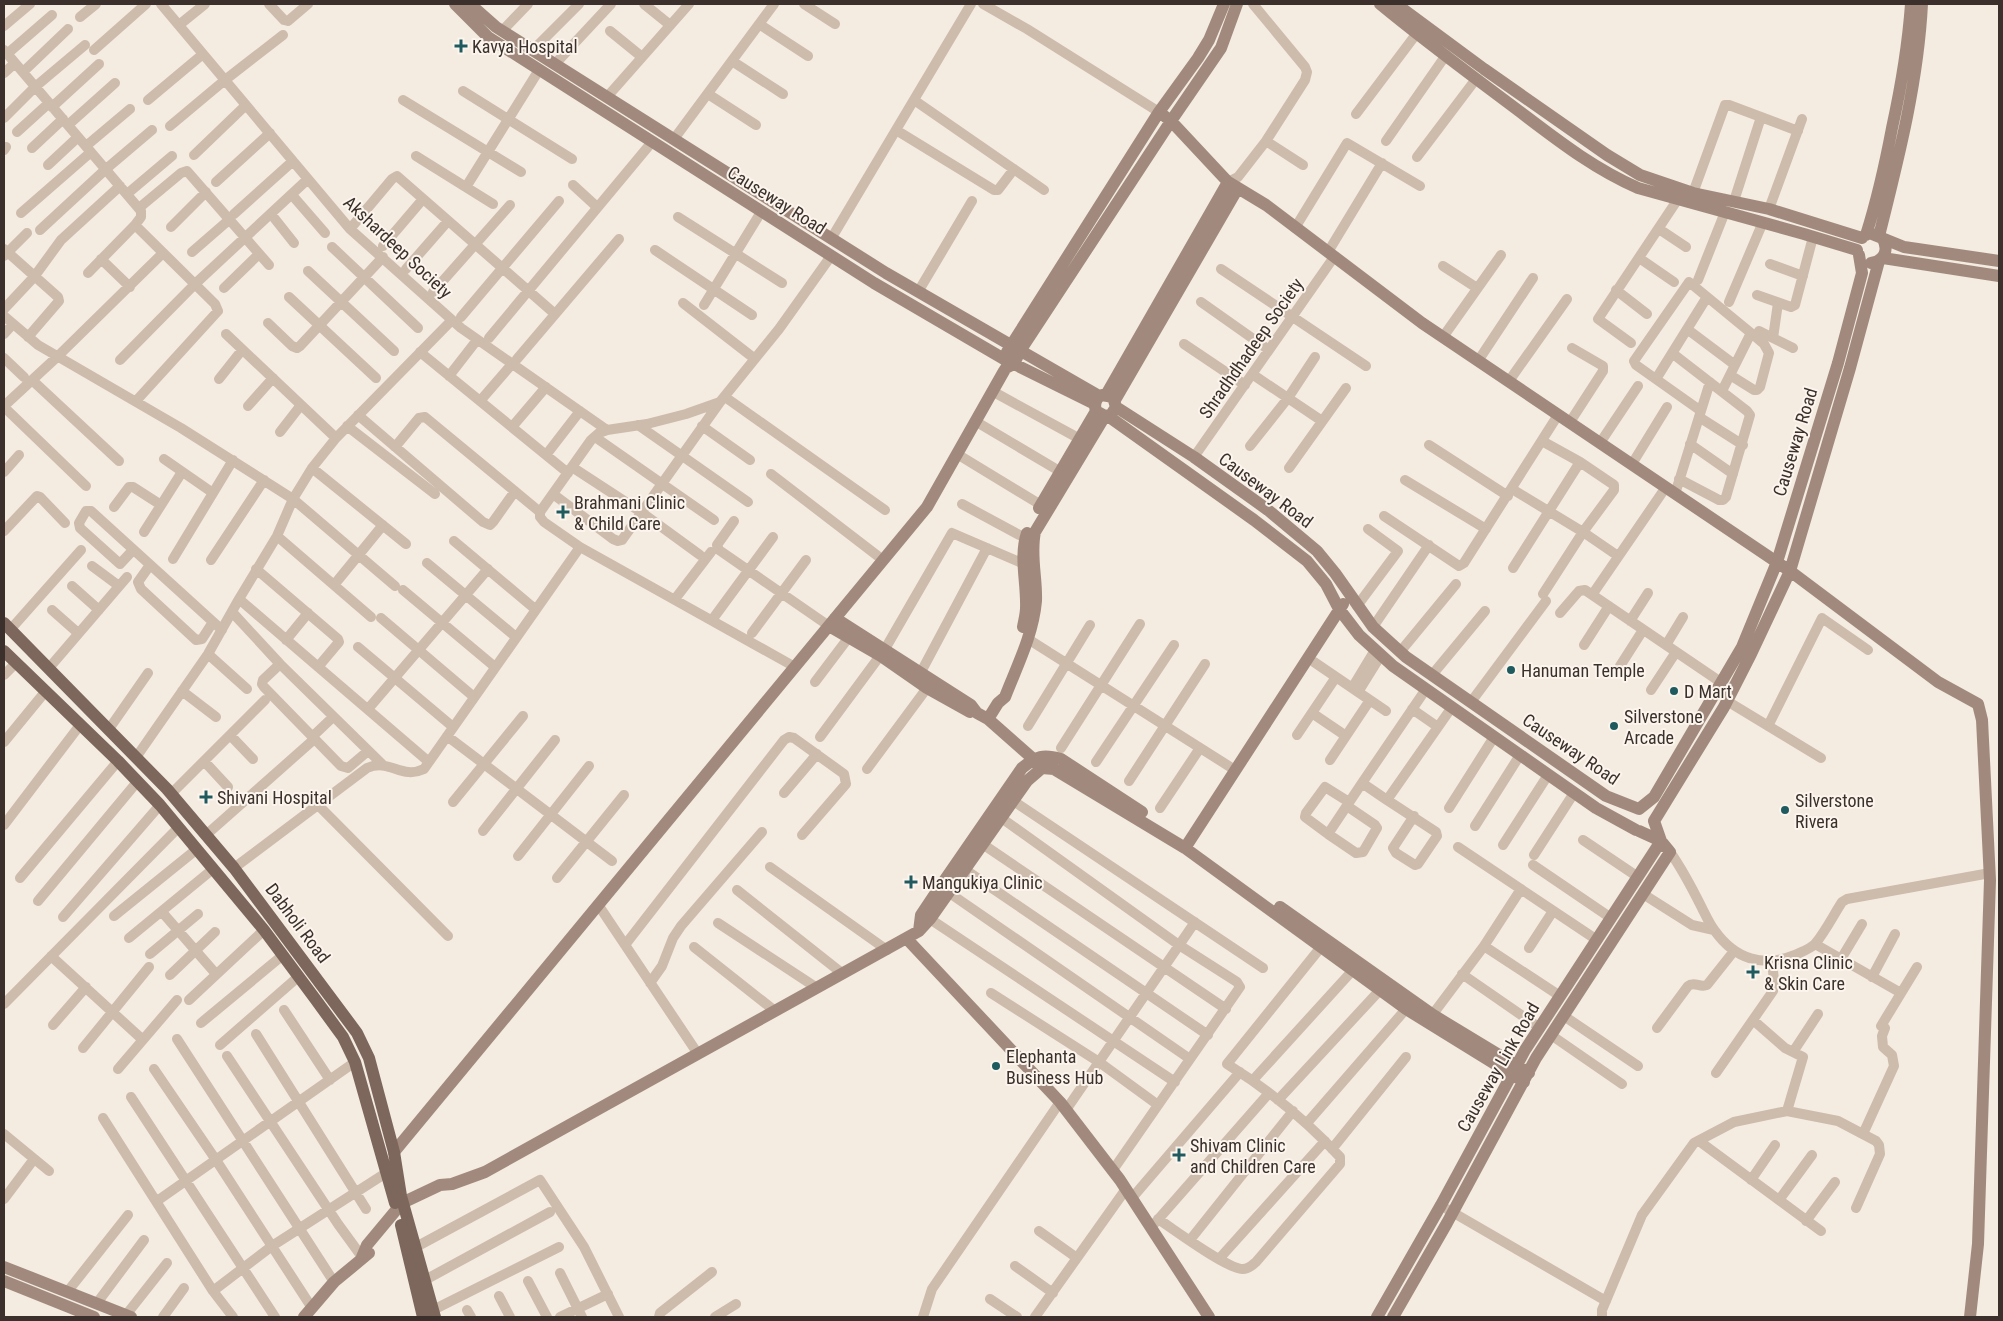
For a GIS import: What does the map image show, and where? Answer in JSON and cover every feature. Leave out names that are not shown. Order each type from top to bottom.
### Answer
[{"type":"main road","name":"Dabholi Road","points":[[7,627],[137,756],[171,794],[234,868],[327,990],[363,1044],[394,1152],[401,1210],[431,1315]]},
{"type":"main road","name":"Dabholi Road","points":[[4,651],[118,761],[180,827],[264,930],[343,1037],[355,1062],[386,1173],[416,1247],[425,1280],[431,1315]]},
{"type":"street","points":[[4,26],[30,4]]},
{"type":"street","points":[[80,17],[96,4]]},
{"type":"street","points":[[4,118],[35,87],[146,4]]},
{"type":"street","name":"Akshardeep Society","points":[[162,4],[350,229],[456,318],[477,340],[515,361],[546,387],[608,430]]},
{"type":"street","points":[[179,25],[205,4]]},
{"type":"street","points":[[269,4],[284,20],[288,21],[308,4]]},
{"type":"street","name":"Causeway Road","points":[[455,4],[488,37],[874,284],[1008,363],[1105,406],[1306,561],[1326,584],[1339,609],[1359,635],[1393,666],[1596,808],[1661,841]]},
{"type":"street","name":"Causeway Road","points":[[470,4],[502,31],[826,236],[1015,348],[1105,406],[1194,457],[1268,510],[1317,551],[1373,627],[1400,652],[1606,796],[1639,809],[1654,797],[1722,683],[1742,647],[1777,562],[1840,354],[1862,273],[1858,253]]},
{"type":"street","points":[[502,31],[528,4]]},
{"type":"street","points":[[533,50],[579,4]]},
{"type":"street","points":[[555,64],[611,4]]},
{"type":"street","points":[[644,4],[670,25]]},
{"type":"street","points":[[607,97],[689,4]]},
{"type":"street","points":[[674,140],[774,4]]},
{"type":"street","points":[[804,4],[835,24]]},
{"type":"street","points":[[813,244],[826,236],[896,130],[971,4]]},
{"type":"street","points":[[983,4],[1027,29],[1171,120],[1235,182],[1443,337],[1790,570],[1938,682],[1978,704],[1982,720],[1990,873],[1978,1244],[1970,1317]]},
{"type":"street","points":[[394,1152],[927,507],[1015,348],[1158,112],[1209,40],[1224,4]]},
{"type":"street","points":[[1015,348],[1221,48],[1237,4]]},
{"type":"street","points":[[982,716],[1005,697],[1028,639],[1036,599],[1033,544],[1035,532],[1105,406],[1235,182],[1266,141],[1305,80],[1307,72],[1305,67],[1254,4]]},
{"type":"street","points":[[1380,4],[1587,162],[1638,188],[1813,237],[1858,253],[1862,259],[1870,263],[1881,259],[1999,276]]},
{"type":"street","points":[[1396,4],[1484,69],[1607,155],[1640,175],[1693,193],[1769,209],[1864,237]]},
{"type":"street","points":[[1864,237],[1878,198],[1900,91],[1909,33],[1910,4]]},
{"type":"street","points":[[1881,259],[1886,248],[1881,238],[1913,90],[1922,4]]},
{"type":"street","points":[[52,15],[6,52],[142,211],[141,217],[135,225],[88,273]]},
{"type":"street","points":[[759,24],[808,56]]},
{"type":"street","points":[[23,72],[68,29]]},
{"type":"street","points":[[610,31],[642,57]]},
{"type":"street","points":[[1356,114],[1417,33]]},
{"type":"street","points":[[170,126],[283,35]]},
{"type":"street","points":[[148,100],[203,54]]},
{"type":"street","points":[[1386,141],[1446,55]]},
{"type":"street","points":[[732,61],[783,94]]},
{"type":"street","points":[[4,72],[15,63]]},
{"type":"street","points":[[17,132],[99,64]]},
{"type":"street","points":[[466,187],[538,70]]},
{"type":"street","points":[[1416,156],[1476,79]]},
{"type":"street","points":[[32,148],[115,83]]},
{"type":"street","points":[[463,91],[572,159]]},
{"type":"street","points":[[708,94],[756,125]]},
{"type":"street","points":[[403,100],[521,172]]},
{"type":"street","points":[[914,100],[1044,190]]},
{"type":"street","points":[[194,155],[246,105]]},
{"type":"street","points":[[1693,193],[1725,106],[1729,105],[1798,131]]},
{"type":"street","points":[[21,213],[130,109]]},
{"type":"street","points":[[1734,201],[1761,117]]},
{"type":"street","points":[[1769,209],[1802,119]]},
{"type":"street","points":[[40,230],[106,169],[152,130]]},
{"type":"street","points":[[896,130],[994,190],[998,190],[1014,169]]},
{"type":"street","points":[[216,182],[270,133]]},
{"type":"street","points":[[48,165],[78,138]]},
{"type":"street","points":[[1266,141],[1303,165]]},
{"type":"street","points":[[489,338],[652,142]]},
{"type":"street","points":[[1295,228],[1347,143],[1420,186]]},
{"type":"street","points":[[1601,170],[1607,155]]},
{"type":"street","points":[[4,310],[34,277],[61,240],[123,190],[172,156]]},
{"type":"street","points":[[416,156],[494,204]]},
{"type":"street","points":[[192,252],[293,161]]},
{"type":"street","name":"Shradhdhadeep Society","points":[[1194,457],[1293,317],[1382,163]]},
{"type":"street","points":[[139,208],[184,171],[187,172],[232,217],[268,265]]},
{"type":"street","points":[[350,229],[394,177],[399,177],[554,314]]},
{"type":"street","points":[[120,360],[195,284],[308,179]]},
{"type":"street","points":[[573,185],[597,207]]},
{"type":"street","points":[[171,227],[206,192]]},
{"type":"street","points":[[292,195],[325,234]]},
{"type":"street","points":[[383,246],[423,199]]},
{"type":"street","points":[[1631,343],[1598,319],[1678,199]]},
{"type":"street","points":[[137,756],[208,654],[277,536],[293,499],[312,468],[347,426],[456,318],[559,201]]},
{"type":"street","points":[[918,292],[972,201]]},
{"type":"street","points":[[434,292],[510,205]]},
{"type":"street","points":[[704,305],[761,212]]},
{"type":"street","points":[[1698,280],[1725,212]]},
{"type":"street","points":[[271,214],[294,243]]},
{"type":"street","points":[[678,217],[782,283]]},
{"type":"street","points":[[406,269],[448,221]]},
{"type":"street","points":[[1729,302],[1763,222]]},
{"type":"street","points":[[135,225],[215,304],[218,311],[136,401]]},
{"type":"street","points":[[1659,229],[1686,247]]},
{"type":"street","points":[[26,233],[5,252],[58,297],[59,301],[28,337]]},
{"type":"street","points":[[1858,253],[1859,242],[1870,234],[1904,247],[1999,261]]},
{"type":"street","points":[[1757,295],[1791,307],[1795,305],[1813,237]]},
{"type":"street","points":[[480,401],[619,239]]},
{"type":"street","points":[[332,247],[418,328]]},
{"type":"street","points":[[553,494],[618,542],[622,540],[702,426],[845,247]]},
{"type":"street","points":[[655,250],[752,315]]},
{"type":"street","points":[[86,486],[4,406],[28,378],[57,357],[164,253]]},
{"type":"street","points":[[224,288],[259,254]]},
{"type":"street","points":[[1443,337],[1500,255]]},
{"type":"street","points":[[268,323],[296,348],[383,257]]},
{"type":"street","points":[[1639,258],[1674,282]]},
{"type":"street","points":[[101,259],[130,287]]},
{"type":"street","name":"Causeway Road","points":[[1654,821],[1726,701],[1751,654],[1790,570],[1881,259]]},
{"type":"street","points":[[1770,264],[1803,276]]},
{"type":"street","points":[[1443,266],[1477,288]]},
{"type":"street","points":[[1221,269],[1366,366]]},
{"type":"street","points":[[308,271],[394,351]]},
{"type":"street","points":[[1478,361],[1532,278]]},
{"type":"street","points":[[1687,329],[1754,390],[1760,387],[1769,353],[1768,349],[1755,332],[1689,282],[1636,358],[1636,364],[1742,445]]},
{"type":"street","points":[[1616,290],[1647,314]]},
{"type":"street","points":[[289,296],[376,378]]},
{"type":"street","points":[[1656,379],[1707,297]]},
{"type":"street","points":[[1509,381],[1567,299]]},
{"type":"street","points":[[1201,302],[1269,350]]},
{"type":"street","points":[[1773,338],[1778,302]]},
{"type":"street","points":[[682,303],[755,359]]},
{"type":"street","points":[[4,316],[38,346],[136,401],[293,499],[495,667]]},
{"type":"street","points":[[4,334],[13,324]]},
{"type":"street","points":[[1755,332],[1793,348]]},
{"type":"street","points":[[1722,391],[1732,370],[1755,332]]},
{"type":"street","points":[[226,334],[336,438]]},
{"type":"street","points":[[449,376],[477,340]]},
{"type":"street","points":[[1184,344],[1245,385]]},
{"type":"street","points":[[1570,422],[1603,371],[1603,366],[1572,348]]},
{"type":"street","points":[[219,379],[242,350]]},
{"type":"street","points":[[420,352],[546,455],[641,512],[700,555]]},
{"type":"street","points":[[1672,353],[1750,415],[1726,497],[1723,500],[1719,500],[1679,479]]},
{"type":"street","points":[[1250,446],[1288,398],[1314,357]]},
{"type":"street","points":[[4,358],[120,460]]},
{"type":"street","points":[[1252,374],[1322,421]]},
{"type":"street","points":[[248,406],[272,378]]},
{"type":"street","points":[[1592,595],[1618,556],[1679,479],[1710,382]]},
{"type":"street","points":[[1600,443],[1638,386]]},
{"type":"street","points":[[512,427],[546,387]]},
{"type":"street","points":[[1289,468],[1346,388]]},
{"type":"street","points":[[992,391],[1080,439]]},
{"type":"street","points":[[722,400],[686,414],[608,430],[595,437],[540,512],[540,517],[544,522],[580,547],[796,667]]},
{"type":"street","points":[[722,400],[885,510]]},
{"type":"street","points":[[280,432],[300,405]]},
{"type":"street","points":[[998,703],[998,692],[1024,626],[1026,607],[1025,538],[1041,505],[1080,439],[1105,406]]},
{"type":"street","points":[[1632,464],[1668,407]]},
{"type":"street","points":[[546,455],[580,411]]},
{"type":"street","points":[[358,415],[483,522],[490,525],[515,491]]},
{"type":"street","points":[[1384,516],[1459,566],[1466,560],[1486,530],[1558,415]]},
{"type":"street","points":[[395,447],[419,418],[425,417],[540,512]]},
{"type":"street","points":[[975,422],[1061,472]]},
{"type":"street","points":[[638,425],[748,502]]},
{"type":"street","points":[[347,426],[435,494]]},
{"type":"street","points":[[702,426],[750,460]]},
{"type":"street","points":[[595,437],[714,520]]},
{"type":"street","points":[[1471,702],[1545,598],[1583,532],[1614,490],[1614,485],[1580,462],[1542,441]]},
{"type":"street","points":[[1690,444],[1733,474]]},
{"type":"street","points":[[1429,445],[1510,492],[1549,511],[1618,556]]},
{"type":"street","points":[[957,454],[1041,505]]},
{"type":"street","points":[[4,472],[19,455]]},
{"type":"street","points":[[164,459],[213,493]]},
{"type":"street","points":[[173,559],[233,460]]},
{"type":"street","points":[[1513,568],[1580,462]]},
{"type":"street","points":[[312,468],[406,544]]},
{"type":"street","points":[[144,532],[182,472]]},
{"type":"street","points":[[771,474],[884,560]]},
{"type":"street","points":[[212,560],[264,480]]},
{"type":"street","points":[[1405,480],[1486,530]]},
{"type":"street","points":[[114,507],[129,487],[133,487],[161,505]]},
{"type":"street","points":[[4,531],[37,496],[65,523]]},
{"type":"street","points":[[962,504],[1025,538]]},
{"type":"street","points":[[133,550],[120,564],[80,528],[78,523],[86,511],[91,511],[222,630]]},
{"type":"street","points":[[734,521],[717,548],[781,593],[883,653],[927,688],[967,712],[982,716]]},
{"type":"street","points":[[334,585],[383,524]]},
{"type":"street","points":[[1357,606],[1398,551],[1368,529]]},
{"type":"street","points":[[820,736],[883,653],[952,533],[1024,564]]},
{"type":"street","points":[[277,536],[334,585],[419,650],[474,697]]},
{"type":"street","points":[[712,620],[773,537]]},
{"type":"street","points":[[454,541],[535,609]]},
{"type":"street","points":[[1373,627],[1429,545]]},
{"type":"street","points":[[232,612],[280,664],[382,764],[406,773],[416,773],[429,762],[580,547]]},
{"type":"street","points":[[921,672],[987,548]]},
{"type":"street","points":[[7,627],[81,550]]},
{"type":"street","points":[[675,600],[711,552]]},
{"type":"street","points":[[752,633],[806,560]]},
{"type":"street","points":[[427,563],[516,637]]},
{"type":"street","points":[[150,565],[138,582],[141,589],[196,640],[202,639],[213,622]]},
{"type":"street","points":[[92,566],[120,586]]},
{"type":"street","points":[[256,569],[338,639],[338,642],[318,667]]},
{"type":"street","points":[[368,709],[488,569]]},
{"type":"street","points":[[49,668],[128,577]]},
{"type":"street","points":[[1400,652],[1456,584]]},
{"type":"street","points":[[72,586],[99,610]]},
{"type":"street","points":[[1560,613],[1579,591],[1586,590],[1722,683]]},
{"type":"street","points":[[1630,621],[1648,593]]},
{"type":"street","points":[[1187,845],[1349,594]]},
{"type":"street","points":[[239,599],[429,762]]},
{"type":"street","points":[[1584,645],[1609,606]]},
{"type":"street","points":[[52,610],[78,633]]},
{"type":"street","points":[[1432,675],[1486,611]]},
{"type":"street","points":[[286,640],[308,613]]},
{"type":"street","points":[[1666,644],[1683,617]]},
{"type":"street","points":[[1768,726],[1822,618],[1868,650]]},
{"type":"street","points":[[832,622],[849,637],[921,672],[971,705],[1038,763],[1054,769],[1187,845],[1526,1078]]},
{"type":"street","points":[[1061,748],[1140,624]]},
{"type":"street","points":[[1028,726],[1090,625]]},
{"type":"street","points":[[1620,666],[1643,630]]},
{"type":"street","points":[[815,682],[849,637]]},
{"type":"street","points":[[1028,639],[1235,770]]},
{"type":"street","points":[[1096,762],[1174,645]]},
{"type":"street","points":[[358,647],[395,678],[484,764],[612,861]]},
{"type":"street","points":[[1651,690],[1676,652]]},
{"type":"street","points":[[1355,690],[1378,653]]},
{"type":"street","points":[[208,654],[248,689]]},
{"type":"street","points":[[1314,662],[1386,710]]},
{"type":"street","points":[[4,675],[16,663]]},
{"type":"street","points":[[280,664],[263,680],[262,684],[312,740],[345,768],[348,768],[368,751]]},
{"type":"street","points":[[1128,782],[1205,664]]},
{"type":"street","points":[[109,729],[148,673]]},
{"type":"street","points":[[1297,735],[1336,677]]},
{"type":"street","points":[[868,769],[927,688]]},
{"type":"street","points":[[1328,834],[1426,689]]},
{"type":"street","points":[[182,691],[216,717]]},
{"type":"street","points":[[4,742],[45,692]]},
{"type":"street","points":[[171,794],[265,700]]},
{"type":"street","points":[[1330,760],[1370,700]]},
{"type":"street","points":[[1726,701],[1821,758]]},
{"type":"street","points":[[1387,800],[1452,707]]},
{"type":"street","points":[[1412,709],[1438,727]]},
{"type":"street","points":[[1312,713],[1346,736]]},
{"type":"street","points":[[453,802],[524,716]]},
{"type":"street","points":[[206,835],[312,740],[333,717]]},
{"type":"street","points":[[4,825],[80,725]]},
{"type":"street","points":[[230,734],[253,759]]},
{"type":"street","points":[[1449,808],[1494,736]]},
{"type":"street","points":[[625,945],[784,740],[789,737],[794,738],[844,774],[846,784],[802,835]]},
{"type":"street","points":[[483,831],[555,740]]},
{"type":"street","points":[[1160,808],[1200,748]]},
{"type":"street","points":[[784,793],[817,754]]},
{"type":"street","points":[[1475,826],[1520,755]]},
{"type":"street","points":[[20,878],[118,761]]},
{"type":"street","points":[[204,761],[228,786]]},
{"type":"street","points":[[154,1069],[272,1246],[308,1313],[334,1282],[362,1257],[373,1250],[401,1210],[440,1185],[452,1184],[485,1172],[919,932],[930,919],[1038,763]]},
{"type":"street","points":[[919,932],[921,915],[1022,768],[1038,763]]},
{"type":"street","points":[[234,868],[366,768],[382,764]]},
{"type":"street","points":[[518,856],[589,766]]},
{"type":"street","points":[[1503,845],[1548,775]]},
{"type":"street","points":[[38,901],[137,782]]},
{"type":"street","points":[[1362,783],[1387,800],[1414,816],[1433,829],[1437,836],[1415,865],[1393,848],[1414,816]]},
{"type":"street","points":[[1325,787],[1375,824],[1377,828],[1363,852],[1356,853],[1328,834],[1305,817],[1325,787]]},
{"type":"street","points":[[1574,793],[1534,860],[1611,918]]},
{"type":"street","points":[[557,878],[624,795]]},
{"type":"street","points":[[1012,800],[1263,968]]},
{"type":"street","points":[[317,804],[448,936]]},
{"type":"street","points":[[62,918],[160,805]]},
{"type":"street","points":[[1654,821],[1653,825],[1647,830],[1638,830],[1630,820],[1633,813],[1639,809],[1649,810],[1654,821],[1661,841],[1682,868],[1714,930],[1729,948],[1757,960],[1772,962],[1799,953],[1815,944],[1842,902],[1847,899],[1990,873]]},
{"type":"street","points":[[1000,817],[1179,945],[1237,982],[1240,987],[1113,1170]]},
{"type":"street","points":[[4,1004],[180,827]]},
{"type":"street","points":[[650,983],[662,966],[672,938],[762,832]]},
{"type":"street","points":[[1583,840],[1638,877]]},
{"type":"street","name":"Causeway Link Road","points":[[1377,1317],[1441,1205],[1514,1070],[1661,841]]},
{"type":"street","points":[[982,843],[1226,1009]]},
{"type":"street","points":[[1187,845],[1406,1009],[1514,1070]]},
{"type":"street","points":[[1458,847],[1596,940]]},
{"type":"street","points":[[114,916],[197,849]]},
{"type":"street","points":[[1393,1317],[1551,1035],[1670,852]]},
{"type":"street","points":[[770,867],[887,950]]},
{"type":"street","points":[[129,938],[213,869]]},
{"type":"street","points":[[964,869],[1146,994],[1208,1034]]},
{"type":"street","points":[[1433,1014],[1484,946],[1521,889]]},
{"type":"street","points":[[737,890],[843,974]]},
{"type":"street","points":[[948,892],[1190,1059]]},
{"type":"street","points":[[1643,894],[1692,925],[1714,930]]},
{"type":"street","points":[[599,906],[698,1054]]},
{"type":"street","points":[[1529,948],[1553,911]]},
{"type":"street","points":[[162,912],[216,974]]},
{"type":"street","points":[[150,954],[198,914]]},
{"type":"street","points":[[930,919],[1175,1082]]},
{"type":"street","points":[[922,1317],[932,1289],[1063,1106],[1099,1062],[1195,922]]},
{"type":"street","points":[[718,923],[817,988]]},
{"type":"street","points":[[1840,959],[1862,924]]},
{"type":"street","points":[[189,1000],[264,930]]},
{"type":"street","points":[[170,975],[215,932]]},
{"type":"street","points":[[1872,977],[1895,934]]},
{"type":"street","points":[[906,939],[1063,1106],[1113,1170],[1129,1194],[1155,1224],[1210,1317]]},
{"type":"street","points":[[1815,944],[1901,993]]},
{"type":"street","points":[[1484,946],[1560,996]]},
{"type":"street","points":[[694,947],[775,1011]]},
{"type":"street","points":[[1155,1224],[1190,1240],[1237,1268],[1245,1269],[1256,1262],[1340,1164],[1340,1157],[1307,1123],[1253,1080],[1227,1064],[1321,947]]},
{"type":"street","points":[[1657,1028],[1688,986],[1692,984],[1707,985],[1734,951]]},
{"type":"street","points":[[201,1023],[283,955]]},
{"type":"street","points":[[51,956],[143,1040]]},
{"type":"street","points":[[1716,1073],[1773,991],[1772,962]]},
{"type":"street","points":[[1863,1134],[1894,1066],[1892,1055],[1883,1047],[1883,1027],[1917,966]]},
{"type":"street","points":[[83,1048],[149,967]]},
{"type":"street","points":[[1253,1080],[1353,970]]},
{"type":"street","points":[[1462,974],[1540,1028]]},
{"type":"street","points":[[220,1045],[298,977]]},
{"type":"street","points":[[53,1025],[86,987]]},
{"type":"street","points":[[1278,1100],[1380,990]]},
{"type":"street","points":[[991,993],[1099,1062],[1158,1105]]},
{"type":"street","points":[[118,1069],[177,1000]]},
{"type":"street","points":[[1307,1123],[1406,1009]]},
{"type":"street","points":[[284,1010],[330,1080]]},
{"type":"street","points":[[1793,1052],[1818,1014]]},
{"type":"street","points":[[1564,1016],[1638,1066]]},
{"type":"street","points":[[1753,1020],[1785,1048],[1803,1057],[1787,1111]]},
{"type":"street","points":[[256,1034],[366,1209]]},
{"type":"street","points":[[1551,1035],[1622,1084]]},
{"type":"street","points":[[176,1039],[334,1282]]},
{"type":"street","points":[[227,1056],[362,1257]]},
{"type":"street","points":[[1219,1259],[1328,1145],[1406,1057]]},
{"type":"street","points":[[157,1201],[355,1062]]},
{"type":"street","points":[[1035,1317],[1077,1258],[1129,1194],[1240,1072]]},
{"type":"street","points":[[1155,1224],[1268,1093]]},
{"type":"street","points":[[131,1097],[275,1317]]},
{"type":"street","points":[[1190,1240],[1293,1111]]},
{"type":"street","points":[[1602,1317],[1606,1301],[1642,1215],[1694,1143],[1734,1122],[1787,1111],[1838,1121],[1876,1141],[1879,1145],[1877,1152],[1856,1208]]},
{"type":"street","points":[[103,1118],[213,1291],[233,1317]]},
{"type":"street","points":[[4,1134],[49,1171]]},
{"type":"street","points":[[1699,1141],[1820,1231]]},
{"type":"street","points":[[1752,1180],[1775,1145]]},
{"type":"street","points":[[1779,1200],[1812,1155]]},
{"type":"street","points":[[4,1199],[34,1159]]},
{"type":"street","points":[[213,1291],[272,1246],[386,1173]]},
{"type":"street","points":[[416,1247],[540,1180],[584,1247],[619,1317]]},
{"type":"street","points":[[1806,1221],[1834,1182]]},
{"type":"street","points":[[1441,1205],[1606,1301]]},
{"type":"street","points":[[425,1280],[550,1212]]},
{"type":"street","points":[[68,1291],[128,1215]]},
{"type":"street","points":[[1039,1231],[1077,1258]]},
{"type":"street","points":[[98,1303],[144,1240]]},
{"type":"street","points":[[431,1315],[559,1247]]},
{"type":"street","points":[[4,1267],[128,1316],[167,1263]]},
{"type":"street","points":[[1015,1266],[1052,1293]]},
{"type":"street","points":[[659,1317],[660,1313],[712,1272]]},
{"type":"street","points":[[560,1273],[580,1313]]},
{"type":"street","points":[[4,1281],[77,1314],[94,1317]]},
{"type":"street","points":[[528,1281],[547,1317]]},
{"type":"street","points":[[163,1317],[184,1288]]},
{"type":"street","points":[[560,1317],[580,1313],[608,1294]]},
{"type":"street","points":[[499,1296],[510,1317]]},
{"type":"street","points":[[990,1299],[1017,1317]]},
{"type":"street","points":[[715,1317],[736,1304]]},
{"type":"place","name":"Kavya Hospital","points":[[461,46]]},
{"type":"place","name":"Brahmani Clinic & Child Care","points":[[563,512]]},
{"type":"place","name":"Hanuman Temple","points":[[1511,670]]},
{"type":"place","name":"D Mart","points":[[1674,691]]},
{"type":"place","name":"Silverstone Arcade","points":[[1614,726]]},
{"type":"place","name":"Shivani Hospital","points":[[206,797]]},
{"type":"place","name":"Silverstone Rivera","points":[[1785,810]]},
{"type":"place","name":"Mangukiya Clinic","points":[[911,882]]},
{"type":"place","name":"Krisna Clinic & Skin Care","points":[[1753,972]]},
{"type":"place","name":"Elephanta Business Hub","points":[[996,1066]]},
{"type":"place","name":"Shivam Clinic and Children Care","points":[[1179,1155]]}]
